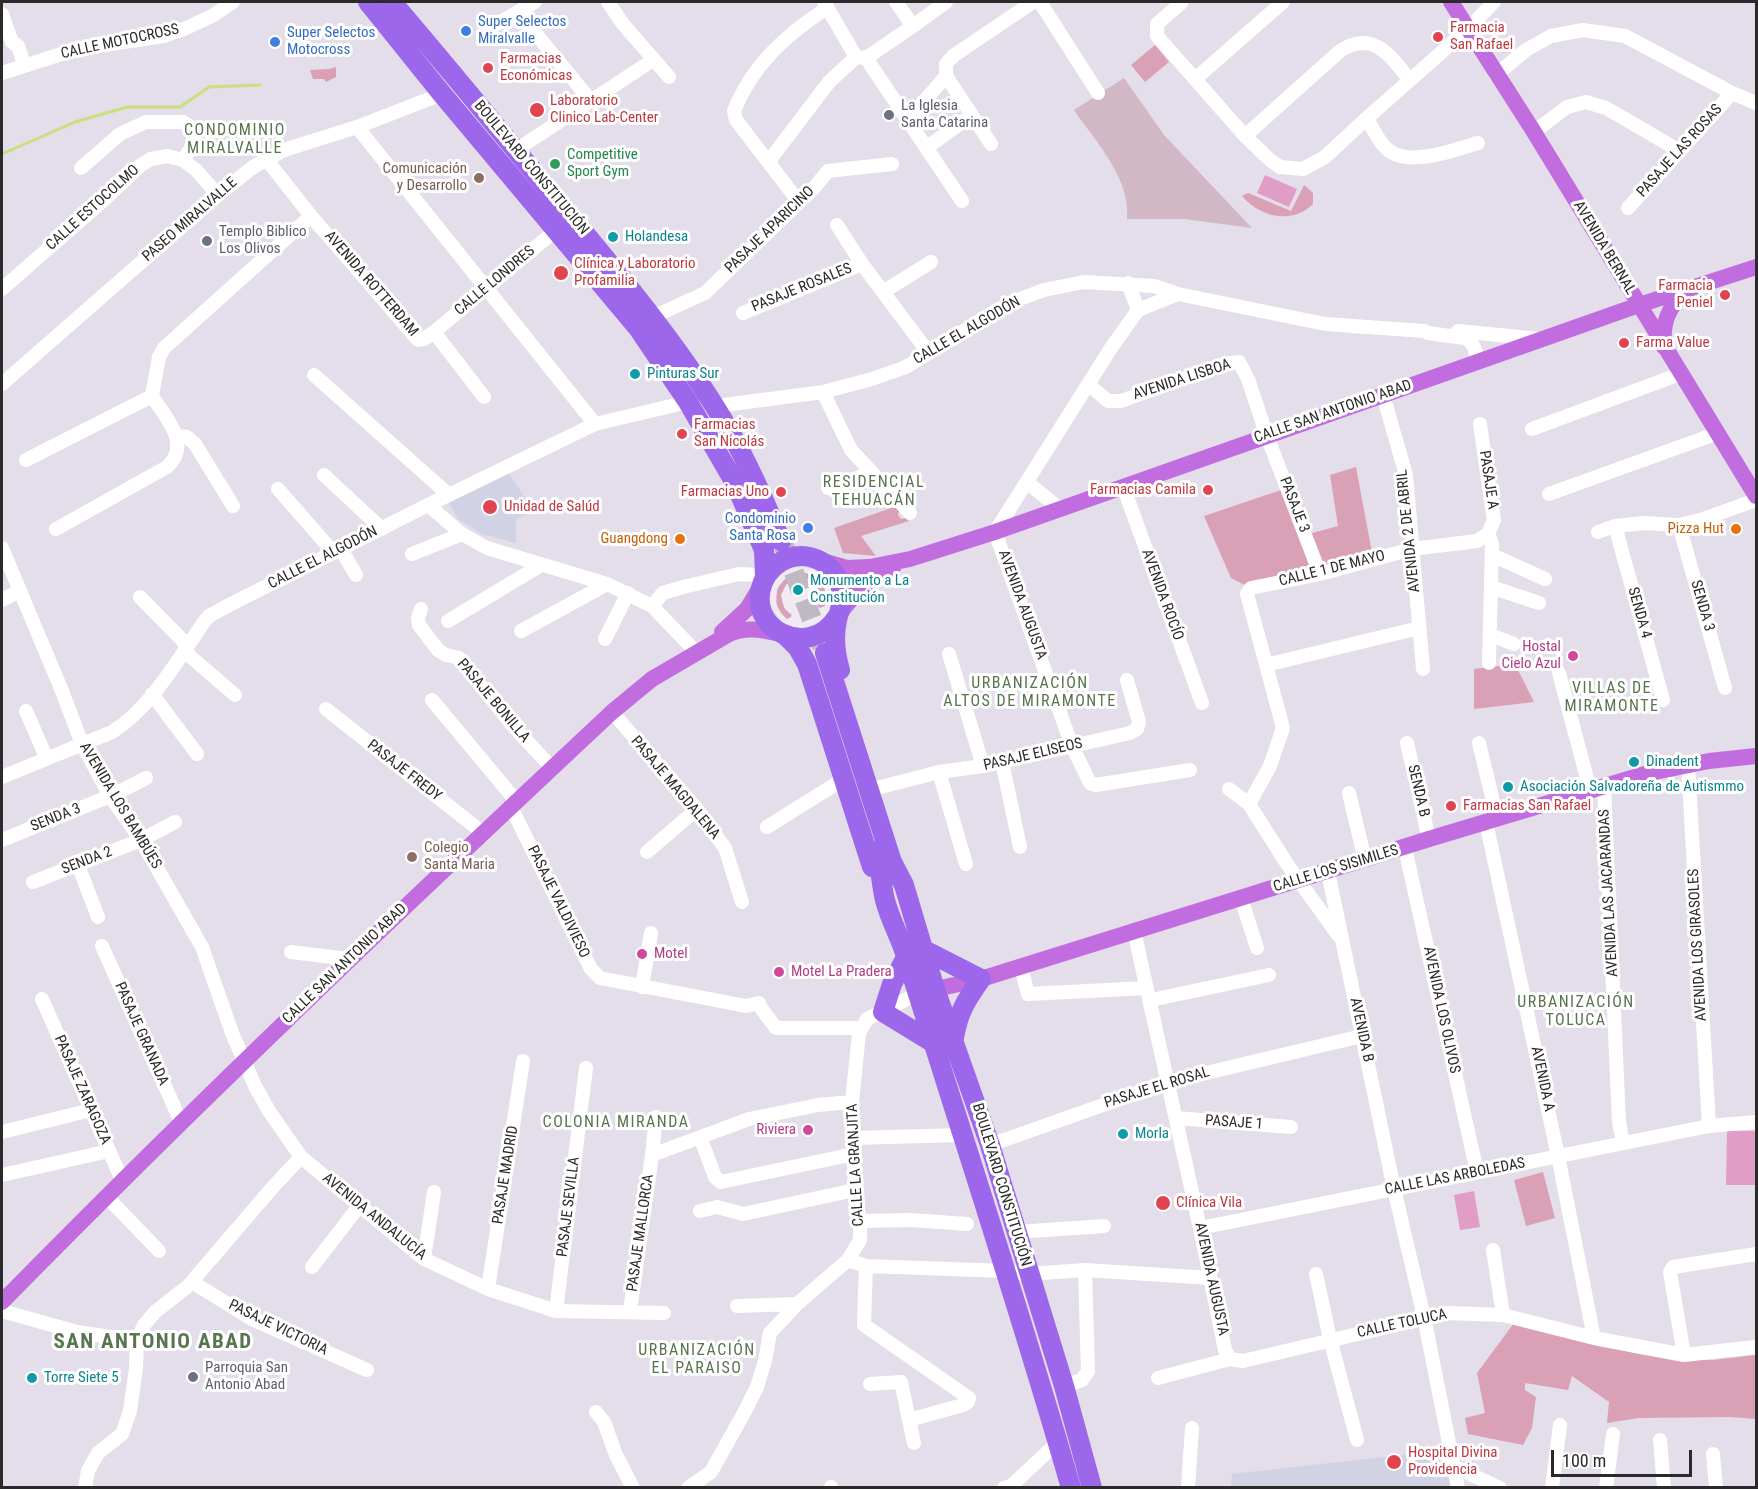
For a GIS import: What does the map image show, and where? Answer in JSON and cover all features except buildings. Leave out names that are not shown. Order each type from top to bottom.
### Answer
[{"type":"highway","name":"BOULEVARD CONSTITUCIÓN","points":[[368,2],[556,230],[645,323],[666,336],[698,364],[758,466],[779,514],[794,537],[816,559]]},
{"type":"highway","name":"BOULEVARD CONSTITUCIÓN","points":[[392,2],[516,150],[645,323],[689,385],[720,436],[776,543],[764,498],[730,432],[696,377],[666,336]]},
{"type":"highway","name":"BOULEVARD CONSTITUCIÓN","points":[[645,323],[735,483],[764,550],[764,580]]},
{"type":"highway","points":[[798,556],[816,559],[831,568],[841,586],[842,601],[838,616],[828,629],[815,636],[800,639],[783,635],[770,624],[762,612],[760,597],[764,580],[775,566],[786,559],[798,556]]},
{"type":"highway","name":"BOULEVARD CONSTITUCIÓN","points":[[838,616],[836,653],[900,860],[915,953],[926,991],[932,1042],[1006,1270],[1071,1488]]},
{"type":"highway","name":"BOULEVARD CONSTITUCIÓN","points":[[783,635],[798,648],[807,664],[872,868],[885,899],[915,953]]},
{"type":"highway","name":"BOULEVARD CONSTITUCIÓN","points":[[885,899],[881,867],[819,655],[892,862],[904,885]]},
{"type":"highway","points":[[932,1042],[883,1012],[892,984],[915,953],[981,980],[960,1012],[954,1039]]},
{"type":"highway","name":"BOULEVARD CONSTITUCIÓN","points":[[926,991],[954,1039],[990,1145],[1064,1386],[1092,1488]]},
{"type":"main road","name":"AVENIDA BERNAL","points":[[1451,2],[1534,132],[1756,498]]},
{"type":"main road","name":"CALLE SAN ANTONIO ABAD","points":[[816,559],[852,568],[910,559],[995,532],[1639,305],[1756,267]]},
{"type":"main road","points":[[1664,348],[1663,330],[1667,314],[1677,299],[1690,288]]},
{"type":"main road","name":"CALLE SAN ANTONIO ABAD","points":[[838,616],[847,603],[868,582],[910,559]]},
{"type":"main road","name":"CALLE SAN ANTONIO ABAD","points":[[701,649],[747,609],[764,580]]},
{"type":"main road","name":"CALLE SAN ANTONIO ABAD","points":[[2,1302],[122,1180],[349,959],[612,712],[652,679],[736,631],[745,629],[783,635]]},
{"type":"main road","name":"CALLE LOS SISIMILES","points":[[926,991],[981,980],[1429,839],[1655,771],[1688,764],[1756,756]]},
{"type":"street","name":"CALLE MOTOCROSS","points":[[2,73],[77,49],[164,36],[212,16],[233,2]]},
{"type":"street","points":[[490,28],[535,2]]},
{"type":"street","points":[[608,2],[623,24],[669,77]]},
{"type":"street","points":[[896,2],[913,27]]},
{"type":"street","points":[[769,161],[829,82],[861,57],[913,27],[946,2]]},
{"type":"street","points":[[991,144],[946,76],[946,64],[953,56],[1033,2]]},
{"type":"street","points":[[1040,2],[1098,93]]},
{"type":"street","points":[[1182,2],[1157,24],[1157,36],[1245,136],[1280,167],[1303,169],[1325,157],[1469,28],[1494,2]]},
{"type":"street","points":[[1195,79],[1283,2]]},
{"type":"street","points":[[799,202],[736,120],[734,111],[749,81],[772,51],[826,5],[908,120],[962,201]]},
{"type":"street","points":[[518,12],[591,101]]},
{"type":"street","points":[[2,14],[12,42],[18,46],[21,66]]},
{"type":"street","points":[[1496,75],[1526,50],[1551,36],[1583,30],[1625,36],[1756,104]]},
{"type":"street","points":[[1245,136],[1340,51],[1351,44],[1378,46],[1410,80]]},
{"type":"street","points":[[516,150],[653,60]]},
{"type":"street","points":[[908,120],[946,76]]},
{"type":"street","name":"PASAJE LAS ROSAS","points":[[1628,208],[1732,93]]},
{"type":"street","name":"PASEO MIRALVALLE","points":[[2,384],[253,167],[284,150],[357,127],[442,94]]},
{"type":"street","points":[[1534,132],[1567,107],[1586,102],[1606,108],[1680,151]]},
{"type":"street","points":[[926,148],[972,115]]},
{"type":"street","points":[[1366,118],[1384,147],[1400,156],[1437,155],[1478,143]]},
{"type":"street","points":[[81,168],[120,134],[146,122],[183,122],[194,129],[196,138],[183,160],[196,170],[218,195]]},
{"type":"street","points":[[357,127],[595,424]]},
{"type":"street","name":"CALLE ESTOCOLMO","points":[[2,289],[145,162],[162,157],[183,160]]},
{"type":"street","name":"AVENIDA ROTTERDAM","points":[[266,159],[311,216],[415,338],[424,339],[434,332]]},
{"type":"street","name":"PASAJE APARICINO","points":[[645,323],[705,293],[828,171],[892,164]]},
{"type":"street","points":[[56,529],[167,467],[178,454],[177,436],[152,396],[159,357],[164,348],[311,216]]},
{"type":"street","points":[[837,225],[862,264],[928,352]]},
{"type":"street","name":"CALLE LONDRES","points":[[434,332],[556,230]]},
{"type":"street","points":[[883,292],[931,262]]},
{"type":"street","name":"PASAJE ROSALES","points":[[742,313],[862,264]]},
{"type":"street","name":"CALLE EL ALGODÓN","points":[[724,405],[822,392],[872,380],[900,370],[1017,300],[1044,290],[1084,282],[1154,286],[1178,294],[1325,324],[1424,331],[1465,338],[1470,340],[1476,350],[1476,362]]},
{"type":"street","points":[[1128,283],[1138,310]]},
{"type":"street","points":[[995,532],[1111,348],[1138,310],[1178,294]]},
{"type":"street","name":"CALLE EL ALGODÓN","points":[[1424,331],[1430,328],[1542,339]]},
{"type":"street","points":[[434,332],[484,397]]},
{"type":"street","name":"AVENIDA LISBOA","points":[[1089,385],[1108,401],[1121,401],[1224,364],[1239,362],[1248,379],[1267,436]]},
{"type":"street","points":[[1532,429],[1680,374]]},
{"type":"street","points":[[314,375],[448,495]]},
{"type":"street","points":[[822,392],[851,450],[910,513]]},
{"type":"street","name":"AVENIDA 2 DE ABRIL","points":[[1383,395],[1406,475],[1423,669]]},
{"type":"street","points":[[26,460],[152,396]]},
{"type":"street","name":"CALLE EL ALGODÓN","points":[[2,777],[112,732],[126,723],[152,694],[209,616],[448,495],[595,424],[688,402]]},
{"type":"street","name":"PASAJE A","points":[[1480,424],[1494,520],[1488,534],[1492,544],[1489,663]]},
{"type":"street","points":[[1549,494],[1718,433]]},
{"type":"street","points":[[177,436],[186,438],[195,444],[233,506]]},
{"type":"street","name":"PASAJE 3","points":[[1267,436],[1320,574]]},
{"type":"street","points":[[828,488],[872,473]]},
{"type":"street","points":[[324,475],[382,529]]},
{"type":"street","points":[[1028,483],[1060,509]]},
{"type":"street","name":"AVENIDA ROCÍO","points":[[1123,486],[1202,703]]},
{"type":"street","points":[[278,489],[338,551],[356,575]]},
{"type":"street","points":[[1598,532],[1615,526],[1644,523],[1679,525],[1700,520],[1756,498]]},
{"type":"street","points":[[428,505],[462,534],[487,548],[607,584],[628,593],[652,606],[701,649]]},
{"type":"street","name":"SENDA 3","points":[[1679,525],[1725,688]]},
{"type":"street","name":"SENDA 4","points":[[1615,526],[1663,700]]},
{"type":"street","name":"AVENIDA AUGUSTA","points":[[995,532],[1072,746]]},
{"type":"street","points":[[412,554],[462,534]]},
{"type":"street","name":"CALLE 1 DE MAYO","points":[[1266,665],[1247,594],[1251,588],[1320,574],[1412,549],[1477,541],[1488,534]]},
{"type":"street","name":"AVENIDA LOS BAMBÚES","points":[[2,548],[82,744],[110,796],[141,840],[202,947],[244,1061]]},
{"type":"street","points":[[1492,555],[1545,579]]},
{"type":"street","points":[[448,621],[541,565]]},
{"type":"street","points":[[652,606],[663,593],[739,574],[757,575],[764,580]]},
{"type":"street","points":[[521,631],[607,584]]},
{"type":"street","points":[[1491,587],[1539,603]]},
{"type":"street","points":[[2,600],[20,591]]},
{"type":"street","points":[[605,639],[628,593]]},
{"type":"street","points":[[140,597],[186,649],[235,694]]},
{"type":"street","name":"PASAJE BONILLA","points":[[421,609],[418,618],[419,625],[438,650],[446,655],[459,658],[513,726],[552,768]]},
{"type":"street","points":[[1249,804],[1270,766],[1283,728],[1266,665],[1419,628]]},
{"type":"street","points":[[1490,635],[1514,644]]},
{"type":"street","points":[[949,654],[983,766]]},
{"type":"street","name":"AVENIDA LAS JACARANDAS","points":[[1559,673],[1597,788],[1619,1122],[1623,1143]]},
{"type":"street","name":"PASAJE ELISEOS","points":[[877,788],[939,772],[983,766],[1130,733],[1137,729],[1140,722],[1127,680]]},
{"type":"street","points":[[152,694],[197,754]]},
{"type":"street","name":"PASAJE VALDIVIESO","points":[[432,700],[514,804],[591,969],[600,978],[746,1006],[759,1003],[760,1008],[777,1028],[861,1028]]},
{"type":"street","name":"PASAJE FREDY","points":[[326,709],[483,833]]},
{"type":"street","points":[[26,711],[46,758]]},
{"type":"street","name":"PASAJE MAGDALENA","points":[[612,712],[697,809],[725,848],[742,902]]},
{"type":"street","name":"SENDA B","points":[[1407,743],[1429,839]]},
{"type":"street","name":"AVENIDA A","points":[[1479,743],[1492,820],[1594,1338]]},
{"type":"street","points":[[1072,746],[1090,783],[1096,785],[1190,770]]},
{"type":"street","points":[[1002,762],[1020,847]]},
{"type":"street","name":"AVENIDA LOS GIRASOLES","points":[[1688,764],[1708,1126]]},
{"type":"street","points":[[939,772],[966,864]]},
{"type":"street","name":"SENDA 3","points":[[2,840],[110,796],[146,778]]},
{"type":"street","points":[[767,827],[844,779]]},
{"type":"street","points":[[1229,789],[1249,804],[1342,940]]},
{"type":"street","points":[[1349,793],[1365,860]]},
{"type":"street","points":[[647,852],[697,809]]},
{"type":"street","name":"SENDA 2","points":[[33,882],[141,840],[175,822]]},
{"type":"street","name":"AVENIDA LOS OLIVOS","points":[[1405,848],[1477,1172]]},
{"type":"street","points":[[78,865],[98,917]]},
{"type":"street","name":"AVENIDA B","points":[[1328,872],[1394,1189]]},
{"type":"street","points":[[1241,898],[1257,948]]},
{"type":"street","name":"AVENIDA AUGUSTA","points":[[1134,931],[1225,1350],[1230,1359]]},
{"type":"street","points":[[642,987],[651,933]]},
{"type":"street","name":"PASAJE GRANADA","points":[[102,946],[181,1122]]},
{"type":"street","points":[[291,952],[349,959]]},
{"type":"street","points":[[1021,967],[1028,993],[1149,994],[1165,998],[1269,975]]},
{"type":"street","points":[[861,1028],[867,1019],[926,991]]},
{"type":"street","name":"PASAJE ZARAGOZA","points":[[42,999],[122,1180]]},
{"type":"street","name":"CALLE LA GRANJITA","points":[[688,1488],[711,1472],[757,1387],[770,1333],[797,1304],[848,1260],[860,1240],[860,1221],[855,1190],[852,1102],[861,1028]]},
{"type":"street","name":"PASAJE EL ROSAL","points":[[990,1145],[1168,1082],[1362,1036]]},
{"type":"street","name":"AVENIDA ANDALUCÍA","points":[[244,1061],[269,1111],[301,1157],[424,1259],[488,1290],[556,1311],[664,1313]]},
{"type":"street","name":"PASAJE MADRID","points":[[488,1290],[523,1061]]},
{"type":"street","name":"PASAJE SEVILLA","points":[[556,1311],[586,1068]]},
{"type":"street","name":"PASAJE MALLORCA","points":[[652,1155],[749,1119],[818,1105],[852,1102]]},
{"type":"street","points":[[2,1132],[91,1110]]},
{"type":"street","name":"PASAJE MALLORCA","points":[[630,1311],[656,1117]]},
{"type":"street","name":"PASAJE 1","points":[[1176,1118],[1291,1127]]},
{"type":"street","name":"CALLE LAS ARBOLEDAS","points":[[1200,1227],[1708,1126],[1756,1122]]},
{"type":"street","points":[[853,1138],[961,1136]]},
{"type":"street","points":[[700,1137],[715,1178],[721,1182],[854,1154]]},
{"type":"street","points":[[2,1176],[109,1151]]},
{"type":"street","points":[[85,1488],[88,1471],[99,1453],[122,1434],[130,1411],[135,1380],[137,1341],[149,1318],[192,1282],[301,1157]]},
{"type":"street","points":[[1394,1189],[1424,1317],[1458,1488]]},
{"type":"street","points":[[700,1211],[717,1207],[743,1214],[855,1190]]},
{"type":"street","points":[[424,1259],[434,1192]]},
{"type":"street","points":[[106,1196],[159,1251]]},
{"type":"street","points":[[312,1267],[359,1206]]},
{"type":"street","points":[[860,1221],[910,1220],[967,1224]]},
{"type":"street","points":[[1017,1232],[1104,1226]]},
{"type":"street","points":[[1493,1250],[1503,1315]]},
{"type":"street","points":[[1684,1355],[1670,1272],[1673,1267],[1756,1254]]},
{"type":"street","points":[[848,1260],[866,1266],[1006,1270],[1028,1274],[1085,1270],[1210,1278]]},
{"type":"street","points":[[866,1266],[864,1325],[969,1398],[968,1402],[963,1404],[909,1420]]},
{"type":"street","points":[[1064,1386],[1082,1380],[1088,1371],[1085,1270]]},
{"type":"street","points":[[1316,1274],[1330,1339],[1357,1440]]},
{"type":"street","name":"PASAJE VICTORIA","points":[[192,1282],[252,1319],[367,1370]]},
{"type":"street","points":[[737,1306],[797,1304]]},
{"type":"street","points":[[2,1311],[77,1332],[137,1341]]},
{"type":"street","name":"CALLE TOLUCA","points":[[1158,1378],[1230,1359],[1244,1361],[1447,1313],[1503,1315],[1594,1338],[1684,1355],[1756,1347]]},
{"type":"street","points":[[870,1384],[901,1382],[914,1443]]},
{"type":"street","points":[[596,1413],[603,1422],[616,1455],[633,1488]]},
{"type":"street","points":[[1552,1488],[1560,1425]]},
{"type":"street","points":[[1188,1488],[1192,1428]]},
{"type":"street","points":[[1606,1488],[1613,1434]]},
{"type":"street","points":[[1660,1440],[1664,1488]]},
{"type":"street","points":[[1009,1487],[1058,1442]]},
{"type":"street","points":[[1713,1454],[1716,1488]]},
{"type":"street","points":[[1455,1467],[1500,1488]]},
{"type":"street","points":[[711,1472],[715,1488]]},
{"type":"shaded area","points":[[1155,45],[1169,62],[1145,82],[1131,65]]},
{"type":"shaded area","points":[[336,67],[336,77],[326,82],[324,79],[313,79],[310,70],[329,69]]},
{"type":"shaded area","points":[[1124,78],[1164,135],[1252,228],[1184,219],[1127,219],[1127,204],[1118,175],[1074,110]]},
{"type":"shaded area","points":[[1265,175],[1297,189],[1289,207],[1257,193]]},
{"type":"shaded area","points":[[1304,185],[1313,193],[1313,204],[1296,215],[1276,216],[1267,213],[1249,203],[1242,196],[1248,193],[1291,211]]},
{"type":"shaded area","points":[[1356,467],[1373,558],[1251,588],[1231,578],[1204,516],[1287,488],[1305,535],[1338,526],[1330,475]]},
{"type":"shaded area","name":"Unidad de Salúd","points":[[506,469],[533,510],[516,520],[516,543],[482,534],[459,520],[449,504]]},
{"type":"shaded area","points":[[897,506],[901,519],[905,518],[909,521],[861,536],[876,556],[843,553],[834,528]]},
{"type":"shaded area","points":[[815,565],[817,566],[815,570],[824,577],[830,587],[835,586],[835,589],[831,590],[830,617],[805,632],[784,624],[772,609],[768,610],[767,608],[771,606],[770,595],[773,585],[769,583],[774,582],[791,568],[813,569]],"holes":[[[803,572],[816,577],[824,586],[825,606],[818,607],[820,593],[813,583],[805,578],[795,579],[786,585],[781,595],[785,609],[792,614],[787,619],[781,614],[776,604],[777,588],[787,576]]]},
{"type":"shaded area","points":[[800,572],[813,575],[822,583],[826,594],[825,607],[817,607],[819,594],[814,583],[806,579],[797,580],[787,584],[783,592],[783,605],[792,615],[787,619],[777,605],[777,591],[785,579]]},
{"type":"shaded area","points":[[1515,664],[1534,702],[1474,709],[1474,669]]},
{"type":"shaded area","points":[[1727,1131],[1756,1131],[1756,1185],[1726,1185]]},
{"type":"shaded area","points":[[1543,1172],[1555,1218],[1526,1226],[1514,1180]]},
{"type":"shaded area","points":[[1474,1191],[1480,1227],[1460,1230],[1454,1195]]},
{"type":"shaded area","points":[[1514,1323],[1639,1354],[1673,1359],[1713,1360],[1756,1355],[1756,1419],[1639,1418],[1607,1423],[1609,1402],[1572,1376],[1568,1390],[1525,1383],[1525,1390],[1536,1397],[1532,1428],[1523,1445],[1468,1434],[1465,1418],[1485,1413],[1477,1373]]},
{"type":"shaded area","name":"Hospital Divina Providencia","points":[[1447,1450],[1453,1488],[1231,1488],[1232,1474]]},
{"type":"waterway","points":[[2,154],[75,122],[128,107],[180,107],[209,87],[260,85]]},
{"type":"tunnel","points":[[783,544],[823,648]]},
{"type":"place","name":"Super Selectos Miralvalle","points":[[466,31]]},
{"type":"place","name":"Farmacia San Rafael","points":[[1438,37]]},
{"type":"place","name":"Super Selectos Motocross","points":[[275,42]]},
{"type":"place","name":"Farmacias Económicas","points":[[488,68]]},
{"type":"place","name":"Laboratorio Clinico Lab-Center","points":[[537,110]]},
{"type":"place","name":"La Iglesia Santa Catarina","points":[[889,115]]},
{"type":"place","name":"Competitive Sport Gym","points":[[555,164]]},
{"type":"place","name":"Comunicación y Desarrollo","points":[[479,178]]},
{"type":"place","name":"Holandesa","points":[[613,237]]},
{"type":"place","name":"Templo Biblico Los Olivos","points":[[207,241]]},
{"type":"place","name":"Clínica y Laboratorio Profamilia","points":[[561,273]]},
{"type":"place","name":"Farmacia Peniel","points":[[1725,295]]},
{"type":"place","name":"Farma Value","points":[[1624,343]]},
{"type":"place","name":"Pinturas Sur","points":[[635,374]]},
{"type":"place","name":"Farmacias San Nicolás","points":[[682,434]]},
{"type":"place","name":"Farmacias Camila","points":[[1208,490]]},
{"type":"place","name":"Farmacias Uno","points":[[781,492]]},
{"type":"place","name":"Unidad de Salúd","points":[[490,507]]},
{"type":"place","name":"Condominio Santa Rosa","points":[[808,528]]},
{"type":"place","name":"Pizza Hut","points":[[1736,529]]},
{"type":"place","name":"Guangdong","points":[[680,539]]},
{"type":"place","name":"Monumento a La Constitución","points":[[798,590]]},
{"type":"place","name":"Hostal Cielo Azul","points":[[1573,656]]},
{"type":"place","name":"Dinadent","points":[[1634,762]]},
{"type":"place","name":"Asociación Salvadoreña de Autismmo","points":[[1508,787]]},
{"type":"place","name":"Farmacias San Rafael","points":[[1451,806]]},
{"type":"place","name":"Colegio Santa Maria","points":[[412,857]]},
{"type":"place","name":"Motel","points":[[642,954]]},
{"type":"place","name":"Motel La Pradera","points":[[779,972]]},
{"type":"place","name":"Riviera","points":[[808,1130]]},
{"type":"place","name":"Morla","points":[[1123,1134]]},
{"type":"place","name":"Clínica Vila","points":[[1163,1203]]},
{"type":"place","name":"Parroquia San Antonio Abad","points":[[193,1377]]},
{"type":"place","name":"Torre Siete 5","points":[[32,1378]]},
{"type":"place","name":"Hospital Divina Providencia","points":[[1394,1462]]},
{"type":"district","name":"CONDOMINIO MIRALVALLE","points":[[235,140]]},
{"type":"district","name":"RESIDENCIAL TEHUACÁN","points":[[874,492]]},
{"type":"district","name":"URBANIZACIÓN ALTOS DE MIRAMONTE","points":[[1030,693]]},
{"type":"district","name":"VILLAS DE MIRAMONTE","points":[[1612,698]]},
{"type":"district","name":"URBANIZACIÓN TOLUCA","points":[[1576,1012]]},
{"type":"district","name":"COLONIA MIRANDA","points":[[616,1123]]},
{"type":"district","name":"SAN ANTONIO ABAD","points":[[153,1343]]},
{"type":"district","name":"URBANIZACIÓN EL PARAISO","points":[[697,1360]]}]
